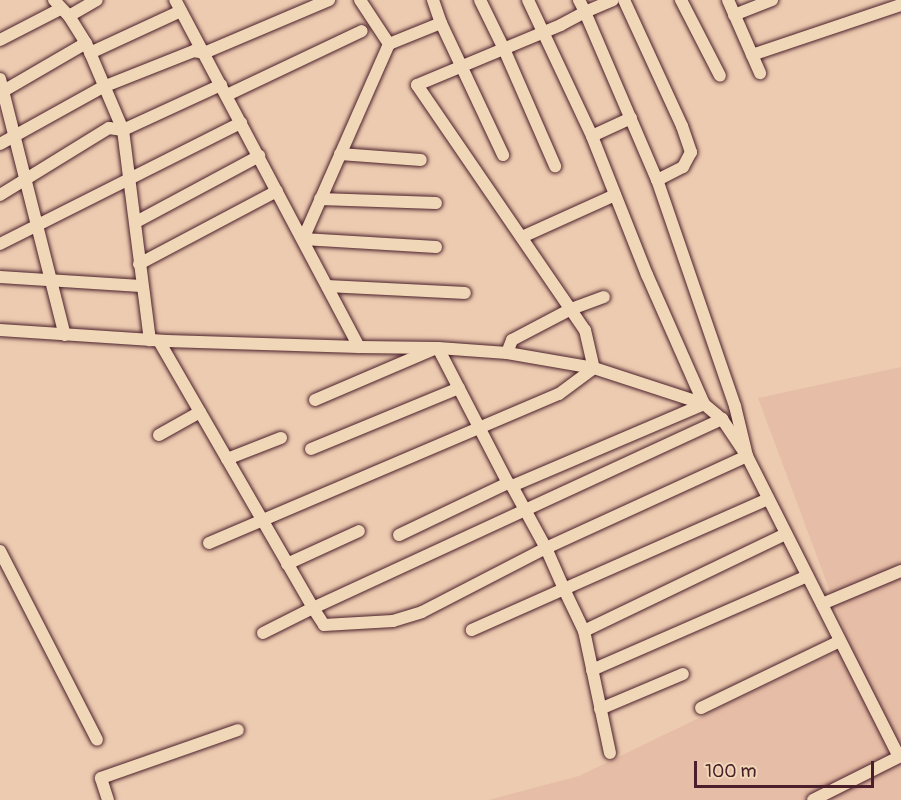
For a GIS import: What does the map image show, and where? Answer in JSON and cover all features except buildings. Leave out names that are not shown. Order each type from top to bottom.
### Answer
[{"type":"street","points":[[0,40],[61,8],[97,0]]},
{"type":"street","points":[[0,144],[103,87],[194,51],[204,53],[328,0]]},
{"type":"street","points":[[360,0],[389,44]]},
{"type":"street","points":[[433,0],[441,23],[503,155]]},
{"type":"street","points":[[480,0],[555,166]]},
{"type":"street","points":[[528,0],[592,136],[647,276],[704,404]]},
{"type":"street","points":[[579,0],[657,180],[735,406],[747,456]]},
{"type":"street","points":[[594,368],[585,330],[417,85],[613,0]]},
{"type":"street","points":[[624,0],[682,126],[691,152],[682,166],[657,180]]},
{"type":"street","points":[[681,0],[720,76]]},
{"type":"street","points":[[728,0],[760,73]]},
{"type":"street","points":[[734,15],[772,0]]},
{"type":"street","points":[[752,55],[901,4]]},
{"type":"street","points":[[65,335],[1,88],[178,5],[359,347]]},
{"type":"street","points":[[61,8],[88,48],[123,130],[131,176],[141,286],[155,340],[200,412],[324,625],[393,621],[422,612],[546,548],[747,456]]},
{"type":"street","points":[[303,239],[389,44],[441,23]]},
{"type":"street","points":[[0,195],[109,128],[123,130],[362,31]]},
{"type":"street","points":[[592,136],[632,118]]},
{"type":"street","points":[[0,244],[37,223],[241,123]]},
{"type":"street","points":[[340,154],[421,160]]},
{"type":"street","points":[[136,222],[259,156]]},
{"type":"street","points":[[139,264],[277,191]]},
{"type":"street","points":[[522,237],[615,195]]},
{"type":"street","points":[[320,199],[436,203]]},
{"type":"street","points":[[303,239],[436,247]]},
{"type":"street","points":[[0,277],[50,282],[141,286]]},
{"type":"street","points":[[328,286],[465,293]]},
{"type":"street","points":[[507,354],[512,340],[571,309],[604,297]]},
{"type":"street","points":[[0,330],[155,340],[438,348],[507,354],[594,368],[704,404],[722,419],[747,456],[900,757],[831,796],[813,800]]},
{"type":"street","points":[[438,348],[546,548],[584,631],[610,753]]},
{"type":"street","points":[[315,400],[438,348]]},
{"type":"street","points":[[209,543],[559,394],[594,368]]},
{"type":"street","points":[[310,449],[459,388]]},
{"type":"street","points":[[399,535],[510,484],[704,404]]},
{"type":"street","points":[[159,435],[200,412]]},
{"type":"street","points":[[263,633],[722,419]]},
{"type":"street","points":[[227,459],[281,438]]},
{"type":"street","points":[[472,630],[768,499]]},
{"type":"street","points":[[287,564],[359,531]]},
{"type":"street","points":[[584,631],[786,534]]},
{"type":"street","points":[[0,551],[97,740]]},
{"type":"street","points":[[822,604],[901,571]]},
{"type":"street","points":[[592,670],[807,576]]},
{"type":"street","points":[[700,708],[840,640]]},
{"type":"street","points":[[600,709],[683,674]]},
{"type":"street","points":[[108,800],[101,778],[238,730]]},
{"type":"shaded area","points":[[901,367],[901,800],[488,800],[579,776],[850,645],[758,398]]}]
